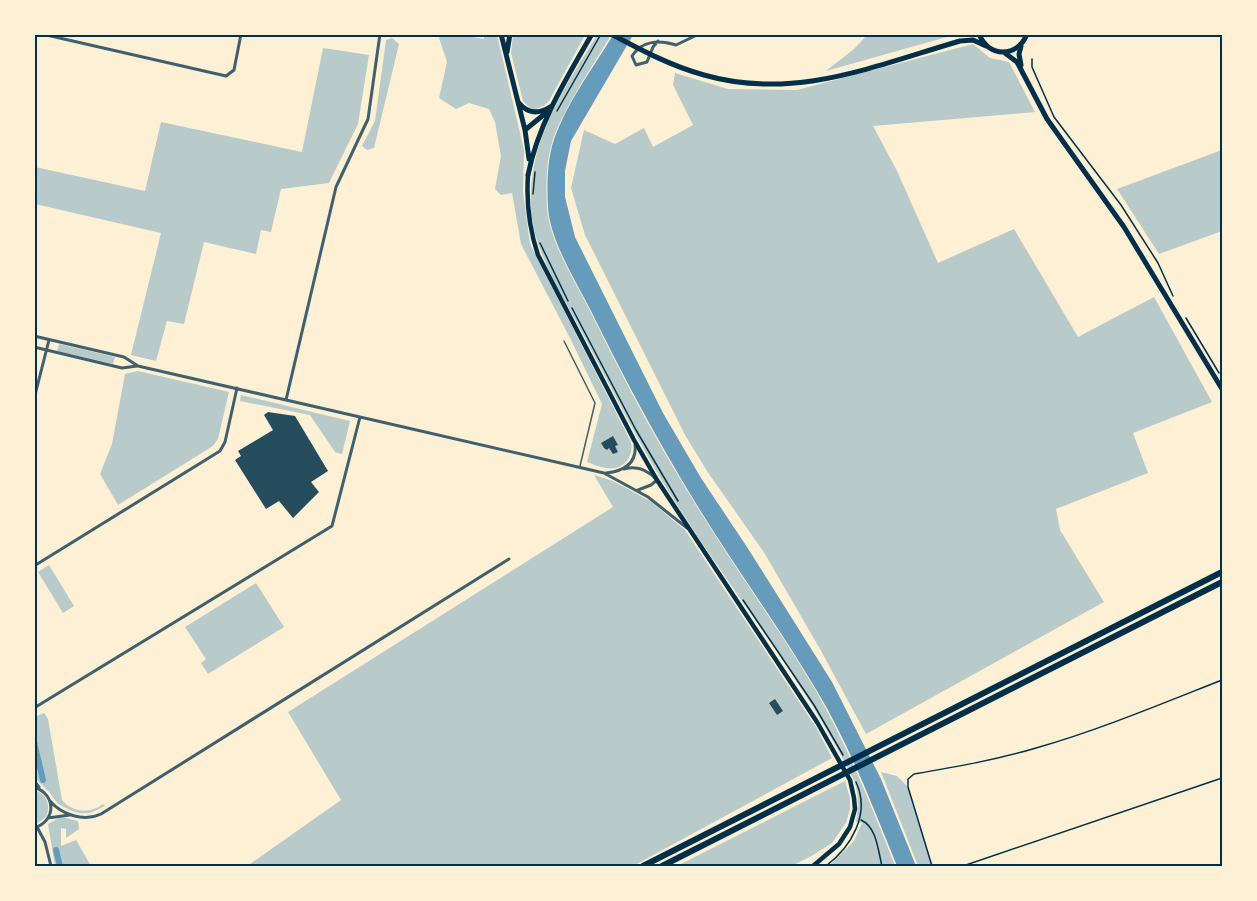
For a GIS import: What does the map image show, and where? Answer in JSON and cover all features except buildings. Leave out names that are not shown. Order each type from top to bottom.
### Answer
[{"type":"highway","points":[[643,867],[1222,572]]},
{"type":"highway","points":[[662,867],[1222,582]]},
{"type":"main road","points":[[501,34],[525,130],[528,151],[528,218],[538,255],[657,480],[818,722],[850,780],[855,798],[855,809],[850,827],[839,844],[813,865]]},
{"type":"main road","points":[[509,66],[507,51],[510,34]]},
{"type":"main road","points":[[528,175],[532,156],[552,106],[592,34]]},
{"type":"main road","points":[[611,34],[684,69],[721,80],[754,84],[793,84],[827,79],[960,41],[973,40],[1014,58],[1047,119],[1124,227],[1222,390]]},
{"type":"main road","points":[[960,41],[972,34]]},
{"type":"main road","points":[[979,34],[986,46]]},
{"type":"main road","points":[[1023,72],[1019,57],[1027,34]]},
{"type":"main road","points":[[1005,53],[1021,46]]},
{"type":"main road","points":[[518,100],[524,108],[534,112],[540,112],[552,106]]},
{"type":"main road","points":[[525,130],[552,106]]},
{"type":"street","points":[[42,34],[226,76],[234,70],[241,34]]},
{"type":"street","points":[[286,400],[336,187],[368,119],[380,34]]},
{"type":"street","points":[[658,41],[653,46],[651,57],[647,62],[636,64],[632,56],[645,44],[658,41],[663,40],[676,45],[699,34]]},
{"type":"street","points":[[34,336],[124,357],[138,366]]},
{"type":"street","points":[[34,399],[49,339]]},
{"type":"street","points":[[34,347],[122,368],[138,366],[604,473],[638,490],[666,509],[688,529]]},
{"type":"street","points":[[34,566],[220,451],[225,442],[237,388]]},
{"type":"street","points":[[34,708],[332,526],[360,417]]},
{"type":"street","points":[[624,469],[630,464],[635,453],[634,440]]},
{"type":"street","points":[[604,473],[636,467],[657,480],[638,490]]},
{"type":"street","points":[[34,781],[50,801],[72,815],[88,818],[101,814],[509,559]]},
{"type":"street","points":[[34,786],[41,789]]},
{"type":"street","points":[[50,801],[51,811],[48,818],[36,828],[43,837],[51,867]]},
{"type":"street","points":[[48,818],[72,815]]},
{"type":"lane","points":[[564,341],[595,403],[579,467]]},
{"type":"path","points":[[555,114],[601,34]]},
{"type":"path","points":[[533,197],[536,163]]},
{"type":"path","points":[[539,240],[636,430],[679,502]]},
{"type":"path","points":[[742,597],[814,705],[843,755]]},
{"type":"path","points":[[932,867],[908,787],[908,779],[914,774],[981,762],[1037,748],[1117,721],[1222,680]]},
{"type":"path","points":[[963,867],[1222,778]]},
{"type":"path","points":[[826,867],[850,842],[860,820],[870,826],[874,834],[882,867]]},
{"type":"shaded area","points":[[457,34],[484,39],[484,35],[497,35],[524,150],[523,192],[530,244],[631,442],[629,458],[618,467],[606,468],[587,462],[602,404],[521,244],[512,193],[501,195],[495,189],[501,156],[495,122],[489,109],[469,103],[456,109],[439,98],[447,62],[439,38],[441,35]]},
{"type":"shaded area","points":[[513,35],[585,35],[549,101],[544,106],[532,110],[523,101],[511,53]]},
{"type":"shaded area","points":[[597,35],[611,35],[569,105],[555,133],[549,153],[547,200],[552,233],[570,274],[664,451],[706,522],[801,666],[828,712],[859,777],[895,866],[829,866],[854,841],[862,823],[856,822],[858,800],[853,778],[814,708],[701,542],[654,467],[552,276],[538,243],[533,226],[531,185],[541,139],[561,96]]},
{"type":"shaded area","points":[[867,35],[954,35],[826,71],[854,49]]},
{"type":"shaded area","points":[[392,38],[399,44],[374,148],[367,150],[362,146],[375,121],[386,40]]},
{"type":"shaded area","points":[[973,44],[990,58],[1009,62],[1035,112],[873,126],[897,171],[938,263],[1014,229],[1078,337],[1154,297],[1212,402],[1133,433],[1148,473],[1056,509],[1060,530],[1104,602],[866,734],[765,554],[707,471],[685,435],[585,235],[571,188],[584,130],[615,144],[644,128],[653,147],[693,125],[673,85],[675,73],[728,89],[797,90]]},
{"type":"shaded area","points":[[323,48],[369,55],[358,124],[329,183],[281,189],[271,232],[261,230],[256,254],[204,242],[184,324],[167,321],[156,361],[131,355],[161,233],[35,204],[35,167],[145,191],[161,122],[302,152]]},
{"type":"shaded area","points":[[1222,150],[1222,231],[1159,254],[1117,189]]},
{"type":"shaded area","points":[[59,344],[115,357],[113,364],[57,351]]},
{"type":"shaded area","points":[[138,371],[229,392],[218,439],[213,446],[118,505],[100,474],[112,444],[125,374]]},
{"type":"shaded area","points":[[241,395],[350,421],[342,454],[335,452],[310,415],[240,401]]},
{"type":"shaded area","points":[[594,475],[613,481],[650,501],[685,530],[817,729],[832,758],[633,866],[250,866],[341,800],[288,712],[613,507]]},
{"type":"shaded area","points":[[49,565],[74,606],[63,613],[38,572]]},
{"type":"shaded area","points":[[256,583],[284,627],[208,674],[201,663],[206,659],[185,627]]},
{"type":"shaded area","points":[[44,713],[48,719],[62,800],[71,808],[82,811],[103,804],[105,806],[90,813],[70,810],[58,804],[37,780],[34,775],[35,717]]},
{"type":"shaded area","points":[[881,772],[897,776],[907,786],[932,866],[918,866]]},
{"type":"shaded area","points":[[845,781],[850,798],[846,823],[832,843],[810,857],[791,866],[677,866]]},
{"type":"shaded area","points":[[34,790],[45,797],[48,808],[46,817],[35,825]]},
{"type":"shaded area","points":[[59,818],[78,821],[79,829],[66,838],[66,829],[61,828],[61,846],[76,840],[91,866],[55,866],[48,824]]},
{"type":"water","points":[[613,35],[633,35],[571,141],[565,171],[565,197],[575,237],[663,413],[701,478],[832,682],[881,779],[916,866],[897,866],[860,777],[829,712],[787,642],[707,522],[665,451],[571,274],[553,233],[548,207],[548,169],[552,146],[571,103]]},
{"type":"waterway","points":[[34,742],[43,780]]},
{"type":"waterway","points":[[56,850],[60,866]]}]
